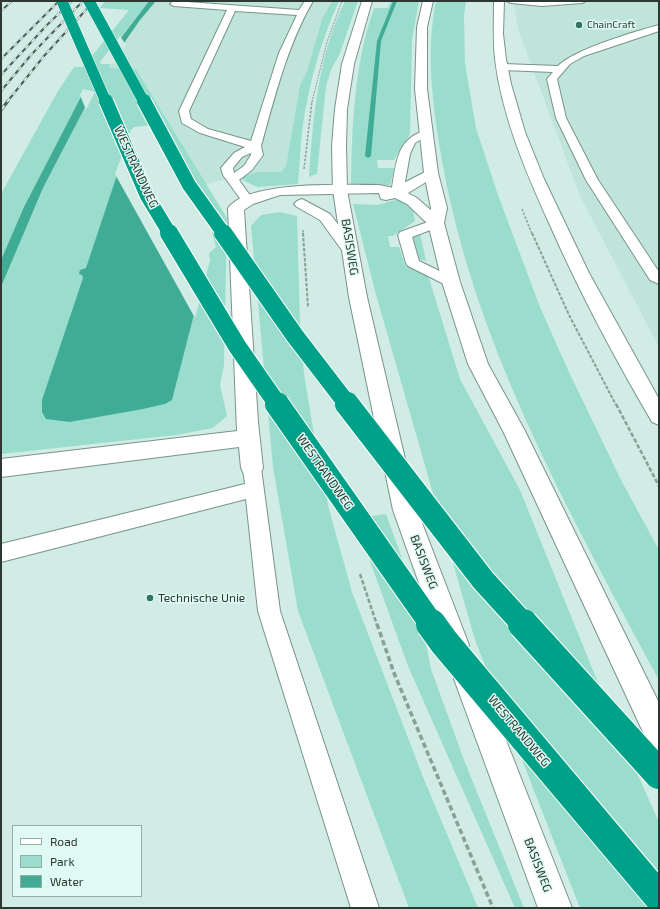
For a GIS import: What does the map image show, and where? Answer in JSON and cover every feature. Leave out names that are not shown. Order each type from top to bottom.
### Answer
[{"type":"highway","name":"WESTRANDWEG","points":[[62,1],[147,196],[236,346],[444,642],[659,897]]},
{"type":"highway","points":[[89,1],[189,186],[295,336],[483,580],[659,774]]},
{"type":"main road","name":"BASISWEG","points":[[367,1],[348,64],[341,109],[341,195],[361,312],[405,510],[555,908]]},
{"type":"main road","points":[[428,1],[422,27],[421,89],[425,134],[431,173],[439,208],[436,223],[451,282],[478,364],[514,432],[659,736]]},
{"type":"main road","points":[[499,1],[498,34],[503,67],[511,105],[521,140],[554,219],[623,355],[659,417]]},
{"type":"main road","points":[[397,193],[431,173]]},
{"type":"main road","name":"BASISWEG","points":[[248,200],[277,205],[302,204],[380,188],[397,193],[412,201],[436,223]]},
{"type":"main road","name":"BASISWEG","points":[[248,200],[279,192],[341,195]]},
{"type":"main road","points":[[248,200],[236,208],[248,438],[254,478]]},
{"type":"main road","points":[[302,204],[325,217],[350,250]]},
{"type":"main road","points":[[1,468],[248,438]]},
{"type":"lane","points":[[177,1],[174,4],[301,13]]},
{"type":"lane","points":[[233,179],[248,168],[257,155],[255,146],[282,59],[301,13],[309,1]]},
{"type":"lane","points":[[511,1],[542,4],[582,1]]},
{"type":"lane","points":[[232,8],[184,110],[186,121],[204,131],[255,146]]},
{"type":"lane","points":[[659,28],[581,54],[567,62],[552,79],[561,118],[592,180],[655,277],[659,280]]},
{"type":"lane","points":[[503,67],[560,69]]},
{"type":"lane","points":[[397,193],[404,154],[411,141],[425,134]]},
{"type":"lane","points":[[248,200],[233,179],[228,175],[227,168],[238,155],[255,146]]},
{"type":"lane","points":[[436,223],[405,235],[413,263],[451,282]]},
{"type":"lane","points":[[1,553],[254,478],[269,611],[365,908]]},
{"type":"shaded area","points":[[156,1],[332,1],[322,19],[307,71],[300,85],[286,166],[281,172],[258,172],[206,184],[136,69],[108,68],[140,20]]},
{"type":"shaded area","points":[[513,1],[659,1],[659,347],[580,196],[519,32]]},
{"type":"green space","points":[[106,1],[149,1],[102,62],[111,62],[109,68],[136,69],[227,218],[224,365],[220,385],[227,416],[213,428],[176,435],[1,454],[1,287],[43,188],[93,92],[35,187],[1,260],[1,194],[58,91],[74,67],[83,67],[129,10],[99,8]],"holes":[[[208,260],[174,391],[165,404],[70,422],[84,270]]]},
{"type":"green space","points":[[332,1],[339,1],[321,46],[312,77],[302,132],[298,184],[257,187],[237,177],[258,172],[281,172],[286,166],[300,85],[307,71],[322,19]]},
{"type":"green space","points":[[345,1],[358,1],[340,53],[331,70],[326,86],[317,174],[309,177],[318,87],[329,43]]},
{"type":"green space","points":[[391,1],[419,1],[412,40],[410,134],[394,160],[377,160],[378,168],[395,168],[390,185],[351,184],[353,118],[362,51],[374,8],[388,8]]},
{"type":"green space","points":[[436,1],[466,1],[464,16],[465,64],[476,128],[498,195],[540,307],[568,370],[621,480],[659,550],[659,680],[558,489],[527,423],[499,357],[475,289],[455,220],[440,149],[431,75],[431,38]]},
{"type":"green space","points":[[399,199],[413,211],[415,221],[393,236],[388,236],[390,247],[399,247],[405,265],[428,275],[460,379],[520,490],[611,715],[659,822],[659,908],[580,908],[475,640],[375,291],[353,204],[377,205]]},
{"type":"green space","points":[[280,212],[297,216],[300,325],[304,374],[317,452],[329,509],[352,592],[423,777],[478,908],[409,908],[298,611],[273,467],[251,226],[261,215]]},
{"type":"green space","points":[[420,233],[426,261],[418,259],[413,236]]},
{"type":"green space","points":[[386,514],[417,600],[431,669],[464,760],[524,908],[515,908],[408,666],[371,564],[357,518]]},
{"type":"water","points":[[149,1],[156,1],[140,20],[111,62],[102,63]]},
{"type":"water","points":[[84,91],[93,92],[43,188],[1,287],[1,260],[24,207]]},
{"type":"water","points":[[130,136],[206,253],[208,260],[172,400],[165,404],[143,409],[70,422],[46,419],[42,412],[42,400],[83,278],[82,275],[79,274],[80,270],[86,268]]},
{"type":"pier","points":[[120,36],[126,45],[113,64],[101,64],[100,62]]},
{"type":"pier","points":[[83,89],[95,92],[86,110],[80,95]]},
{"type":"pier","points":[[154,125],[204,200],[216,247],[209,253],[210,260],[195,318],[115,174],[131,130],[134,127]]},
{"type":"waterway","points":[[368,156],[379,41],[395,1]]},
{"type":"railway","points":[[1,11],[12,1]]},
{"type":"railway","points":[[1,59],[59,1]]},
{"type":"railway","points":[[1,75],[47,25],[72,1]]},
{"type":"railway","points":[[1,91],[31,55],[83,1]]},
{"type":"railway","points":[[7,102],[44,56],[94,1]]},
{"type":"railway","points":[[1,110],[8,101]]},
{"type":"place","name":"ChainCraft","points":[[579,25]]},
{"type":"place","name":"Technische Unie","points":[[150,598]]}]
